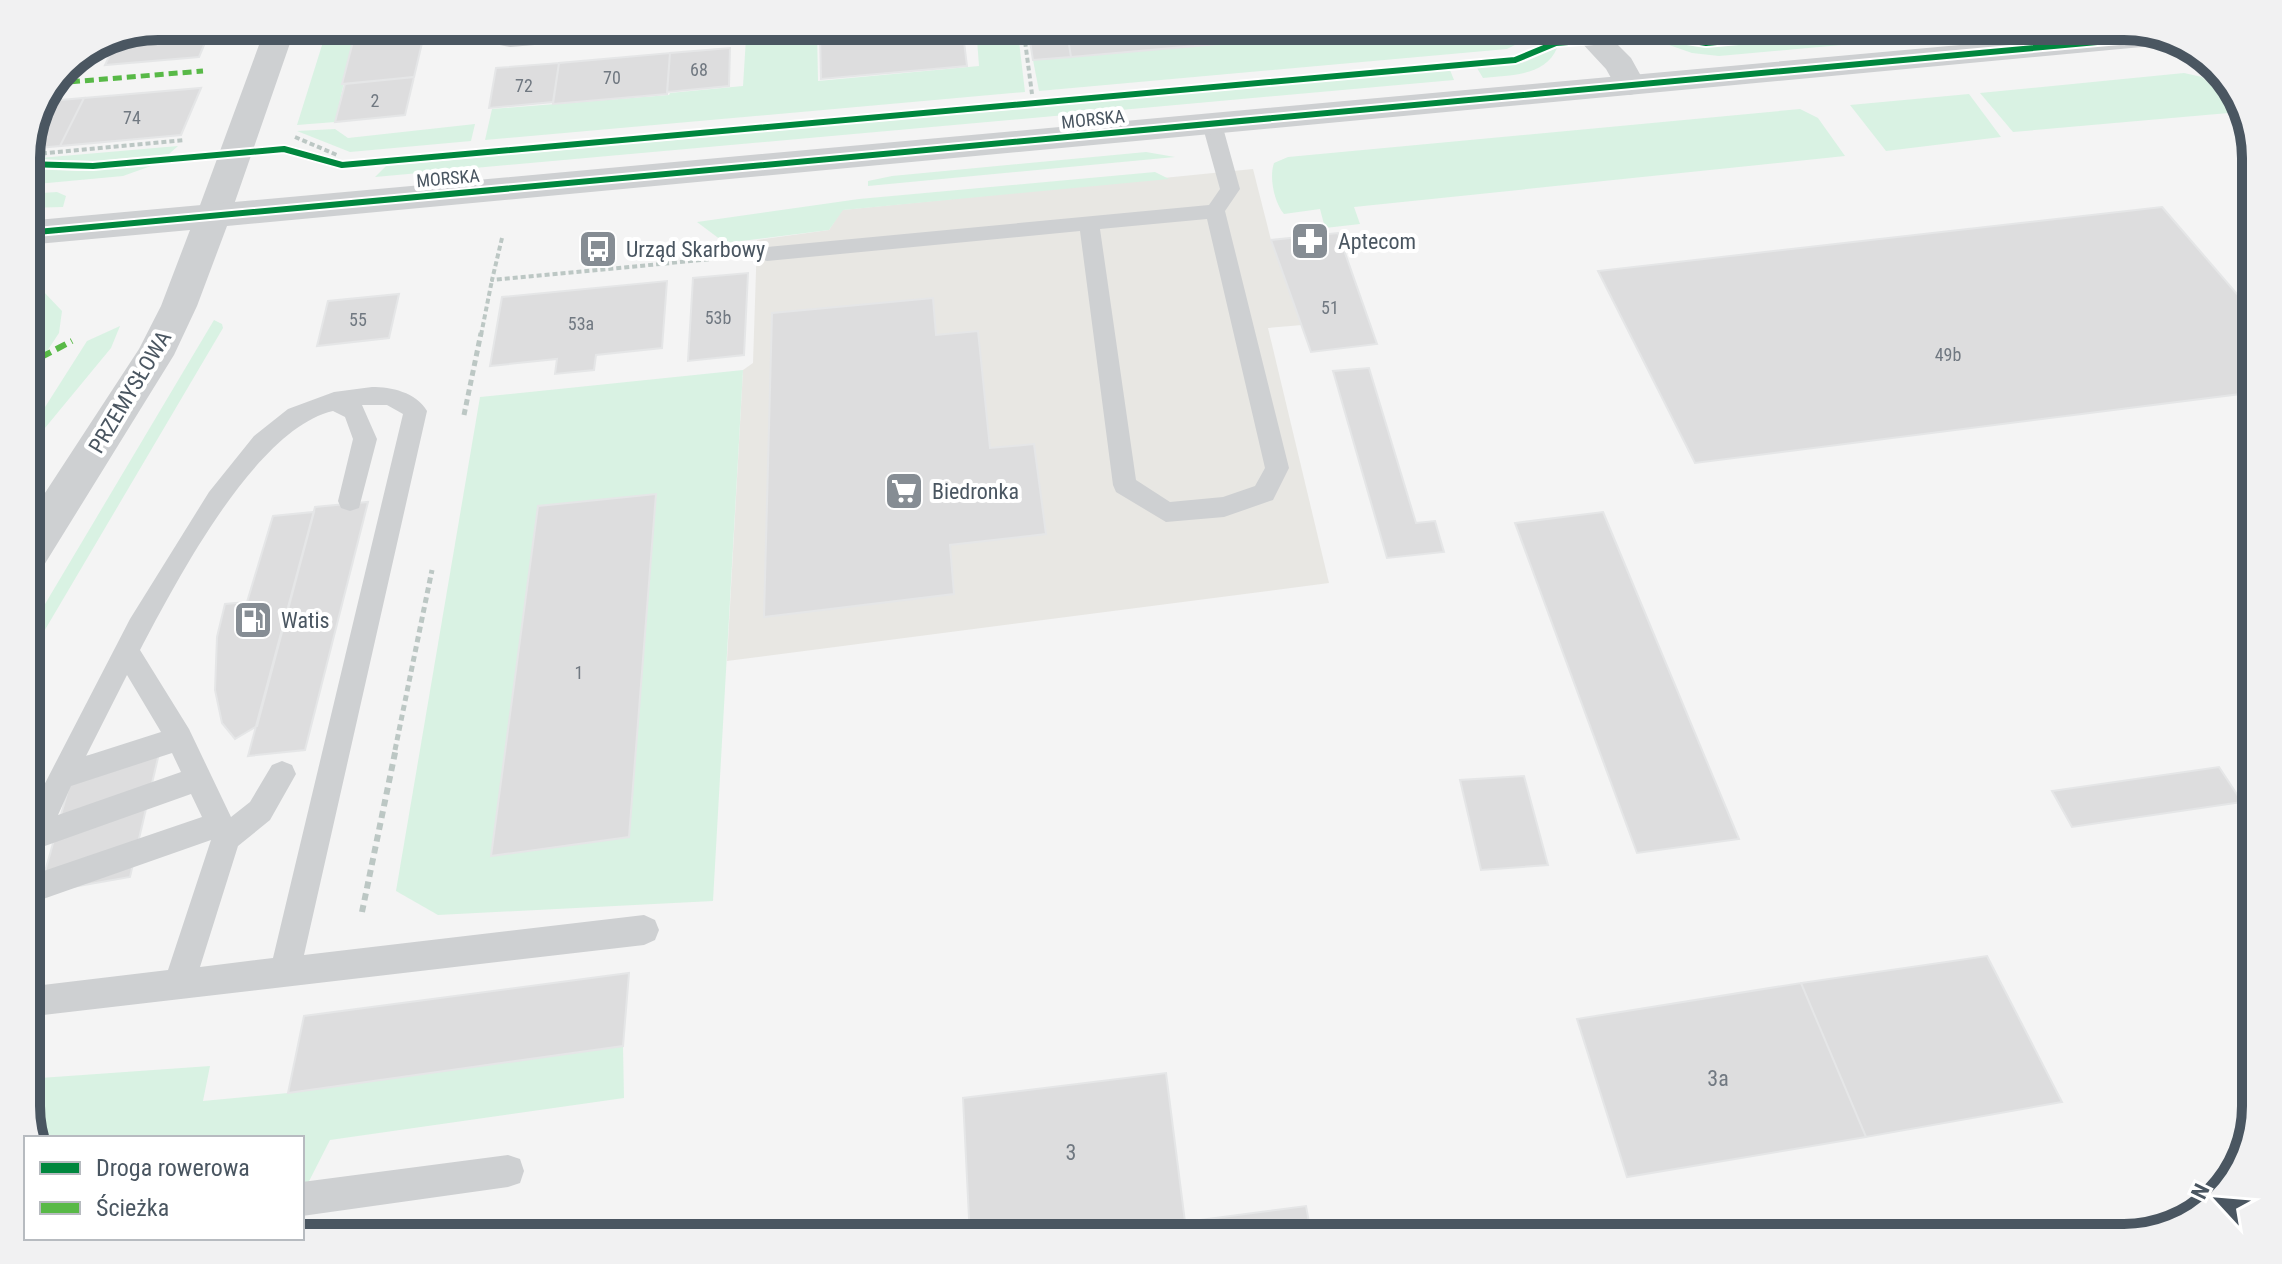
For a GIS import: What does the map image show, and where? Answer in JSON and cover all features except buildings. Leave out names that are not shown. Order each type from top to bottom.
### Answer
[{"type":"street","name":"PRZEMYSŁOWA","points":[[40,536],[155,355],[179,306],[276,40]]},
{"type":"street","points":[[1597,40],[1620,65],[1630,85]]},
{"type":"street","name":"MORSKA","points":[[40,232],[2119,40]]},
{"type":"lane","points":[[1089,224],[1125,485],[1166,512],[1224,507],[1264,493],[1277,468],[1215,211],[1230,189],[1212,124]]},
{"type":"lane","points":[[767,254],[1215,211]]},
{"type":"lane","points":[[40,822],[188,541],[251,453],[296,415],[334,401],[375,395],[402,398],[415,411],[285,972]]},
{"type":"lane","points":[[334,401],[354,411],[365,439],[350,501]]},
{"type":"lane","points":[[127,652],[179,738],[223,831],[179,984]]},
{"type":"lane","points":[[62,777],[179,738]]},
{"type":"lane","points":[[40,887],[223,831],[260,811],[282,774]]},
{"type":"lane","points":[[40,840],[198,779]]},
{"type":"lane","points":[[40,1000],[644,930]]},
{"type":"lane","points":[[304,1199],[508,1171]]},
{"type":"path","points":[[1020,104],[1034,99],[1025,40]]},
{"type":"path","points":[[1682,40],[1687,41]]},
{"type":"path","points":[[289,136],[340,162]]},
{"type":"path","points":[[40,154],[181,141]]},
{"type":"path","points":[[40,164],[56,164]]},
{"type":"path","points":[[463,420],[502,238]]},
{"type":"path","points":[[492,280],[767,254]]},
{"type":"path","points":[[352,964],[434,560]]},
{"type":"shaded area","points":[[1253,169],[1271,240],[1302,325],[1268,328],[1329,583],[727,661],[743,370],[753,363],[757,240],[829,230],[842,210]]},
{"type":"green space","points":[[324,40],[354,40],[335,122],[297,125]]},
{"type":"green space","points":[[746,40],[817,40],[818,81],[979,66],[977,40],[1019,40],[1025,92],[485,140],[492,109],[743,86]]},
{"type":"green space","points":[[1264,40],[1525,40],[1507,49],[1039,91],[1033,60]]},
{"type":"green space","points":[[1655,40],[1708,47],[1785,40],[1897,40],[1719,56],[1692,53]]},
{"type":"green space","points":[[1557,48],[1544,64],[1525,73],[1483,78],[1477,68],[1522,63]]},
{"type":"green space","points":[[1450,70],[1454,80],[375,177],[386,166]]},
{"type":"green space","points":[[2184,73],[2202,77],[2226,99],[2233,113],[2013,132],[1980,93]]},
{"type":"green space","points":[[1969,94],[2001,137],[1886,151],[1850,105]]},
{"type":"green space","points":[[1800,109],[1818,118],[1845,156],[1354,207],[1360,224],[1325,228],[1320,209],[1284,214],[1272,182],[1274,163],[1288,157]]},
{"type":"green space","points":[[475,124],[471,141],[350,152],[297,131],[335,129],[348,138]]},
{"type":"green space","points":[[178,146],[169,154],[96,161],[40,158]]},
{"type":"green space","points":[[1146,152],[1175,157],[868,186],[868,181],[892,176]]},
{"type":"green space","points":[[151,166],[123,176],[40,184],[40,170],[78,171]]},
{"type":"green space","points":[[1155,172],[1169,179],[843,210],[829,230],[725,243],[697,222],[859,199]]},
{"type":"green space","points":[[57,192],[66,196],[63,207],[40,208],[40,193]]},
{"type":"green space","points":[[40,290],[62,311],[59,333],[40,362]]},
{"type":"green space","points":[[214,320],[222,324],[223,328],[40,638],[40,612]]},
{"type":"green space","points":[[120,326],[111,348],[40,434],[40,415],[87,341]]},
{"type":"green space","points":[[743,370],[713,901],[438,915],[396,891],[480,397]]},
{"type":"green space","points":[[623,1046],[624,1098],[330,1140],[304,1191],[304,1136],[44,1136],[40,1113],[40,1078],[210,1066],[203,1101],[288,1093]]},
{"type":"marked path","points":[[68,82],[203,71]]},
{"type":"marked path","points":[[40,358],[72,341]]},
{"type":"cycle path","points":[[40,164],[93,166],[284,149],[342,165],[1515,60],[1556,43],[1594,40]]},
{"type":"cycle path","points":[[1687,40],[1706,43],[1739,40]]},
{"type":"cycle path","points":[[40,232],[2120,40]]},
{"type":"place","name":"Aptecom","points":[[1310,241]]},
{"type":"place","name":"Urząd Skarbowy","points":[[598,249]]},
{"type":"place","name":"Biedronka","points":[[904,491]]},
{"type":"place","name":"Watis","points":[[253,620]]}]
